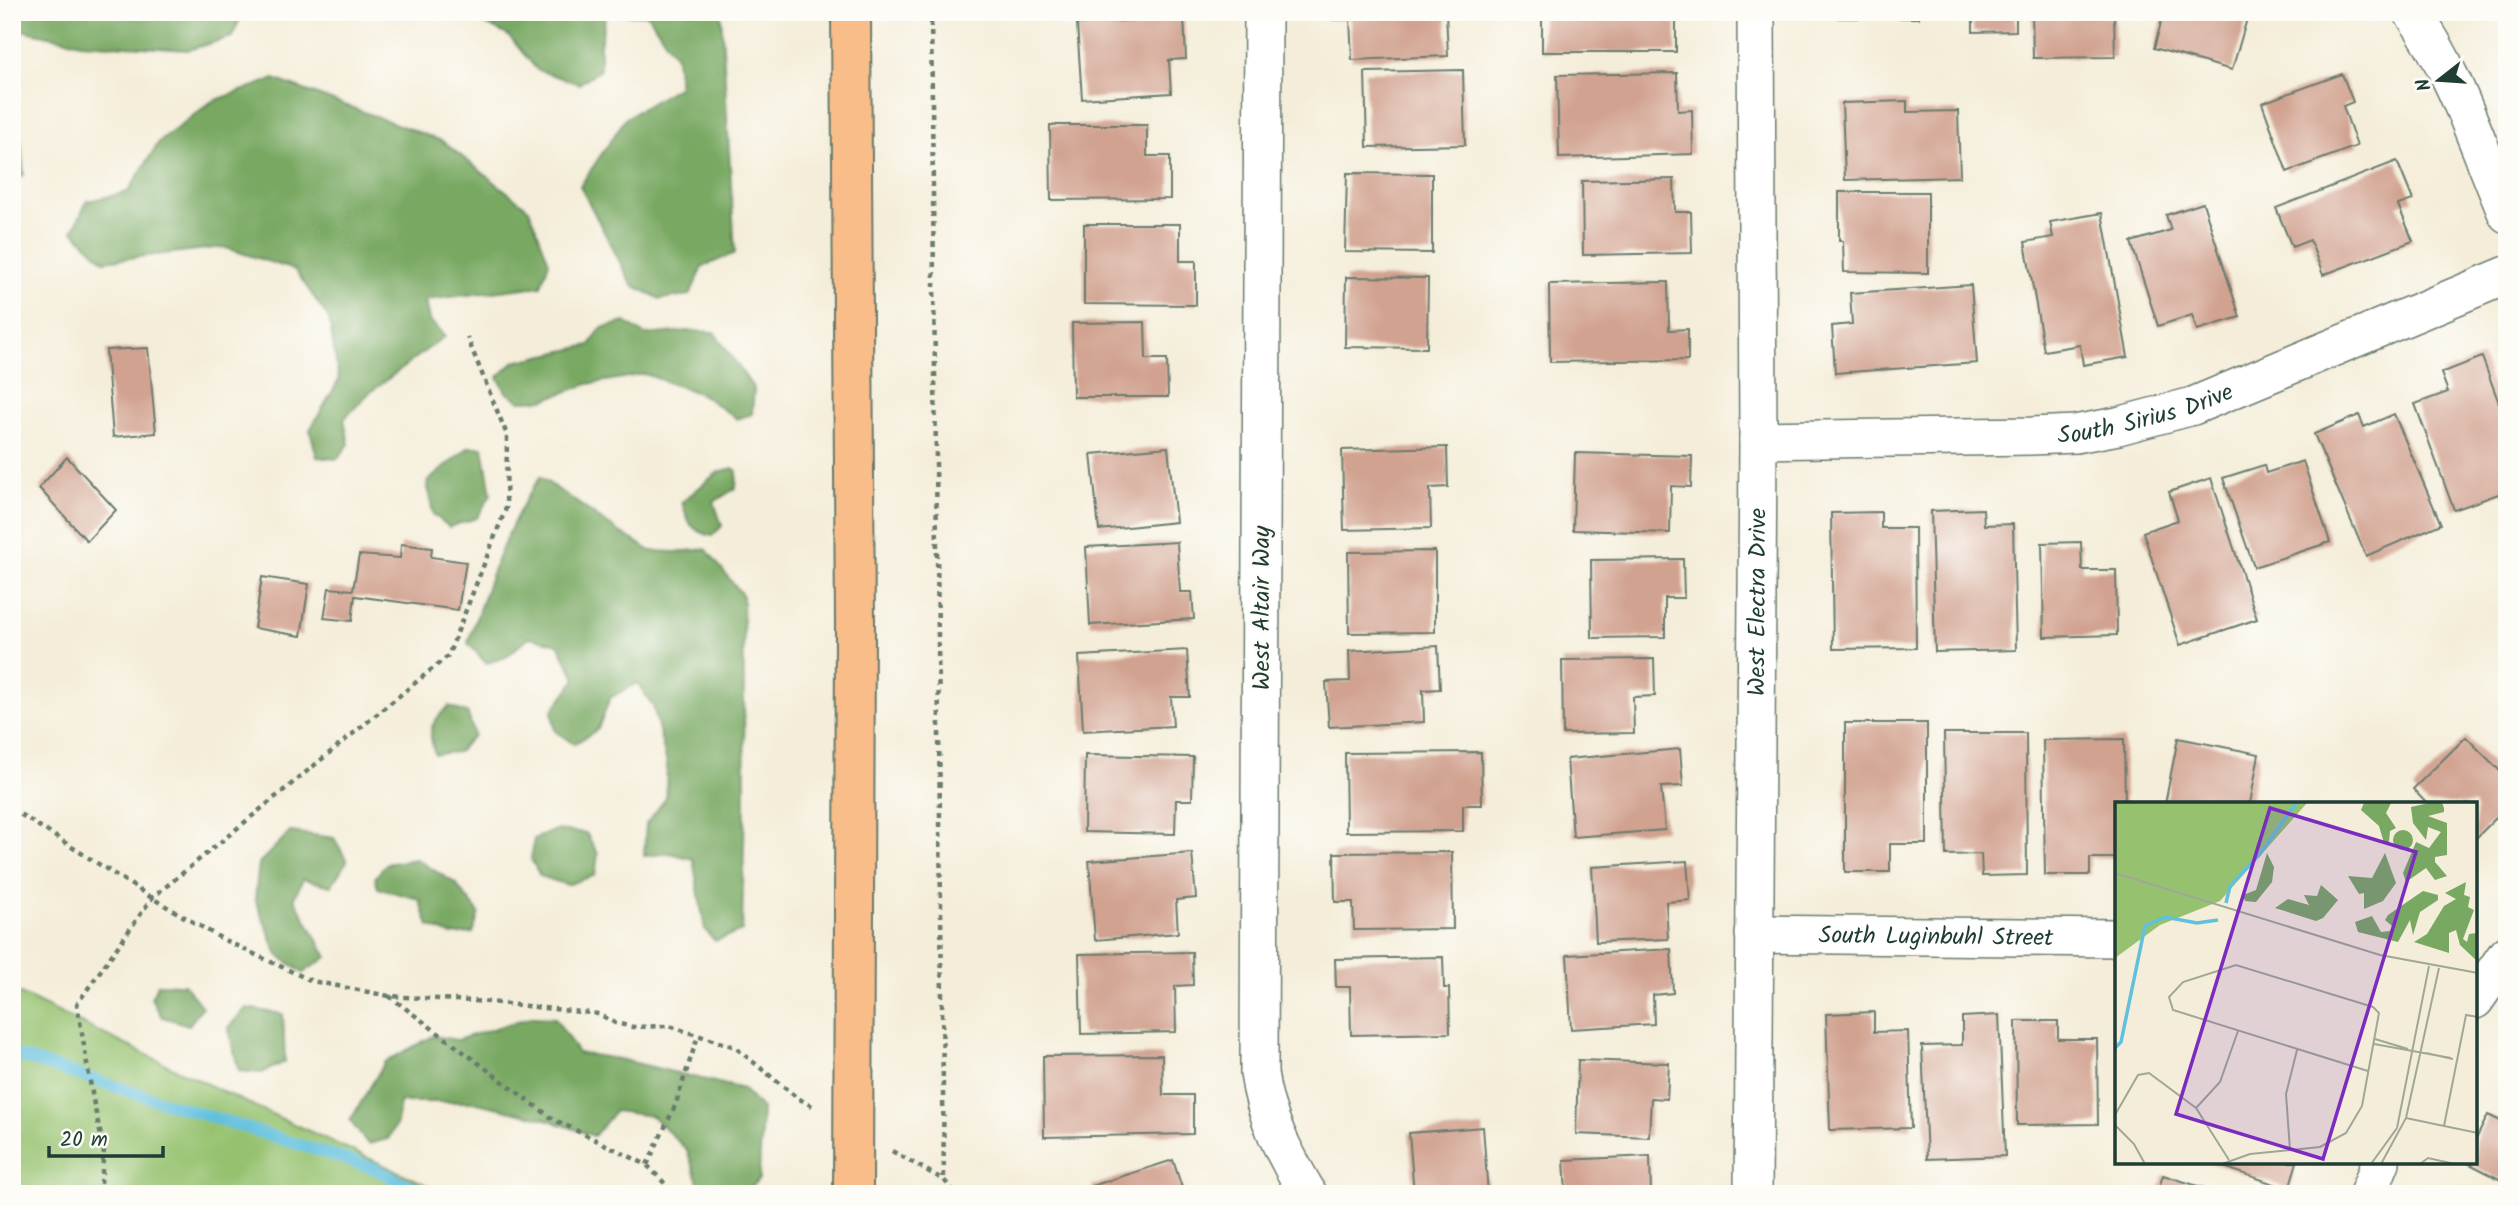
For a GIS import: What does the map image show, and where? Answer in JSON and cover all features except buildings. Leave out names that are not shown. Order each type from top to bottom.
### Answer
[{"type":"main road","points":[[851,12],[855,625],[853,1194]]},
{"type":"street","name":"West Altair Way","points":[[1263,12],[1259,1073],[1269,1120],[1286,1157],[1308,1194]]},
{"type":"street","name":"West Electra Drive","points":[[1753,1194],[1758,440],[1756,12]]},
{"type":"street","points":[[2412,12],[2435,46],[2507,214]]},
{"type":"street","name":"South Sirius Drive","points":[[1758,440],[2032,436],[2075,434],[2118,426],[2203,402],[2507,275]]},
{"type":"street","name":"South Luginbuhl Street","points":[[1754,934],[2115,938]]},
{"type":"street","points":[[2477,997],[2507,954]]},
{"type":"street","points":[[2368,1194],[2380,1164]]},
{"type":"path","points":[[931,12],[944,1180],[956,1194]]},
{"type":"path","points":[[100,1194],[104,1149],[93,1105],[77,1004],[152,898],[448,656],[506,508],[508,435],[467,337]]},
{"type":"path","points":[[12,809],[152,898],[224,940],[312,981],[390,996],[489,1002],[599,1014],[615,1023],[633,1027],[668,1026],[735,1047],[796,1097]]},
{"type":"path","points":[[390,996],[553,1119],[647,1165],[675,1194]]},
{"type":"path","points":[[647,1165],[675,1106],[698,1036]]},
{"type":"green space","points":[[12,12],[243,12],[232,37],[188,50],[81,43],[12,28]]},
{"type":"green space","points":[[463,12],[721,12],[735,253],[702,267],[690,295],[660,299],[632,285],[580,186],[626,118],[679,86],[676,57],[648,15],[606,14],[600,45],[600,70],[579,84],[537,70],[509,36]]},
{"type":"green space","points":[[274,79],[442,141],[529,209],[549,262],[541,286],[425,300],[429,320],[445,336],[368,394],[344,419],[349,444],[337,459],[317,457],[310,430],[339,380],[329,319],[295,270],[223,247],[104,261],[73,231],[87,201],[128,192],[159,142],[211,102]]},
{"type":"green space","points":[[12,114],[19,126],[24,175],[12,181]]},
{"type":"green space","points":[[625,322],[645,335],[714,332],[754,389],[752,414],[737,419],[701,394],[645,374],[588,384],[543,400],[520,401],[506,392],[498,377],[514,362],[590,345],[601,328]]},
{"type":"green space","points":[[469,447],[483,447],[491,494],[477,518],[449,527],[433,514],[427,482]]},
{"type":"green space","points":[[733,468],[737,471],[736,488],[714,502],[722,526],[712,536],[699,531],[688,520],[682,502],[718,472]]},
{"type":"green space","points":[[540,477],[651,551],[706,549],[743,596],[745,801],[742,931],[715,941],[705,930],[693,859],[670,853],[644,856],[646,824],[666,798],[667,764],[653,706],[637,683],[610,698],[598,729],[574,744],[555,731],[552,711],[576,679],[558,644],[529,637],[506,657],[486,663],[468,643],[507,536]]},
{"type":"green space","points":[[449,706],[468,714],[474,735],[458,752],[435,754],[431,739],[432,727]]},
{"type":"green space","points":[[556,830],[586,833],[598,854],[595,875],[567,885],[540,876],[531,859],[534,839]]},
{"type":"green space","points":[[290,832],[334,838],[347,861],[331,886],[303,879],[294,898],[327,957],[303,973],[278,955],[255,899],[259,863]]},
{"type":"green space","points":[[416,859],[455,883],[479,913],[473,933],[451,935],[429,926],[419,899],[378,888],[375,878],[386,864]]},
{"type":"green space","points":[[158,984],[184,984],[202,1007],[189,1025],[162,1017],[151,998]]},
{"type":"green space","points":[[12,990],[232,1096],[447,1194],[12,1194]]},
{"type":"green space","points":[[246,1008],[283,1014],[285,1062],[262,1073],[239,1071],[228,1028]]},
{"type":"green space","points":[[531,1017],[555,1018],[578,1053],[619,1059],[743,1089],[762,1109],[759,1179],[744,1194],[705,1194],[701,1191],[687,1150],[652,1116],[615,1111],[594,1136],[546,1119],[473,1102],[400,1102],[397,1123],[388,1139],[368,1144],[350,1121],[385,1062],[433,1036],[457,1040]]},
{"type":"waterway","points":[[12,1054],[373,1168],[426,1194]]}]
